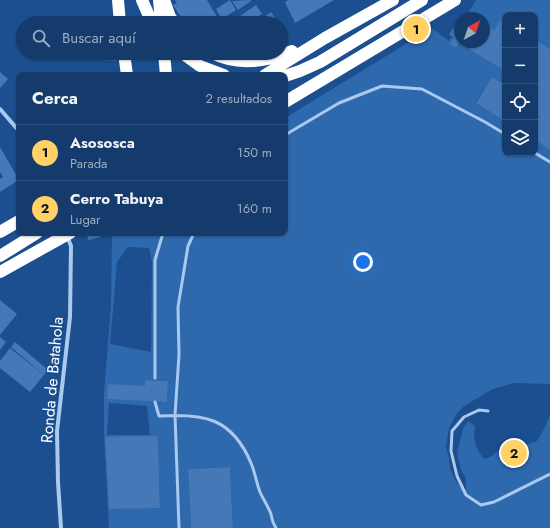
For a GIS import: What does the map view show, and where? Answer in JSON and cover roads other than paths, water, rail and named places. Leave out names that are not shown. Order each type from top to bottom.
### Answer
[{"type":"highway","points":[[118,0],[119,16]]},
{"type":"highway","points":[[142,0],[149,16]]},
{"type":"highway","points":[[159,0],[160,16]]},
{"type":"highway","points":[[164,0],[170,16]]},
{"type":"highway","points":[[270,72],[325,38],[393,0]]},
{"type":"highway","points":[[288,75],[320,62],[422,0]]},
{"type":"highway","points":[[288,100],[455,0]]},
{"type":"highway","points":[[288,52],[325,38]]},
{"type":"highway","points":[[125,60],[127,72]]},
{"type":"highway","points":[[165,60],[166,72]]},
{"type":"highway","points":[[192,60],[200,66],[216,72]]},
{"type":"highway","points":[[235,60],[264,60]]},
{"type":"highway","points":[[0,232],[16,223]]},
{"type":"highway","points":[[0,256],[32,236]]},
{"type":"highway","points":[[0,272],[64,236]]},
{"type":"street","points":[[0,109],[16,128]]},
{"type":"street","name":"Ronda de Batahola","points":[[61,528],[57,431],[70,317],[71,246],[68,236]]},
{"type":"lane","points":[[288,134],[339,103],[382,86],[422,89],[502,132]]},
{"type":"lane","points":[[538,155],[550,162]]},
{"type":"lane","points":[[155,378],[155,260],[162,236]]},
{"type":"lane","points":[[179,528],[176,415],[179,355],[178,307],[188,246],[193,236]]},
{"type":"lane","points":[[155,402],[159,416],[176,415],[208,418],[222,424],[240,442],[252,463],[260,492],[276,528]]},
{"type":"lane","points":[[488,411],[479,410],[464,417],[452,431],[452,451],[457,476],[466,495],[481,505],[494,502],[550,474]]},
{"type":"place","name":"Asososca","points":[[416,29]]},
{"type":"place","name":"Cerro Tabuya","points":[[514,453]]}]
